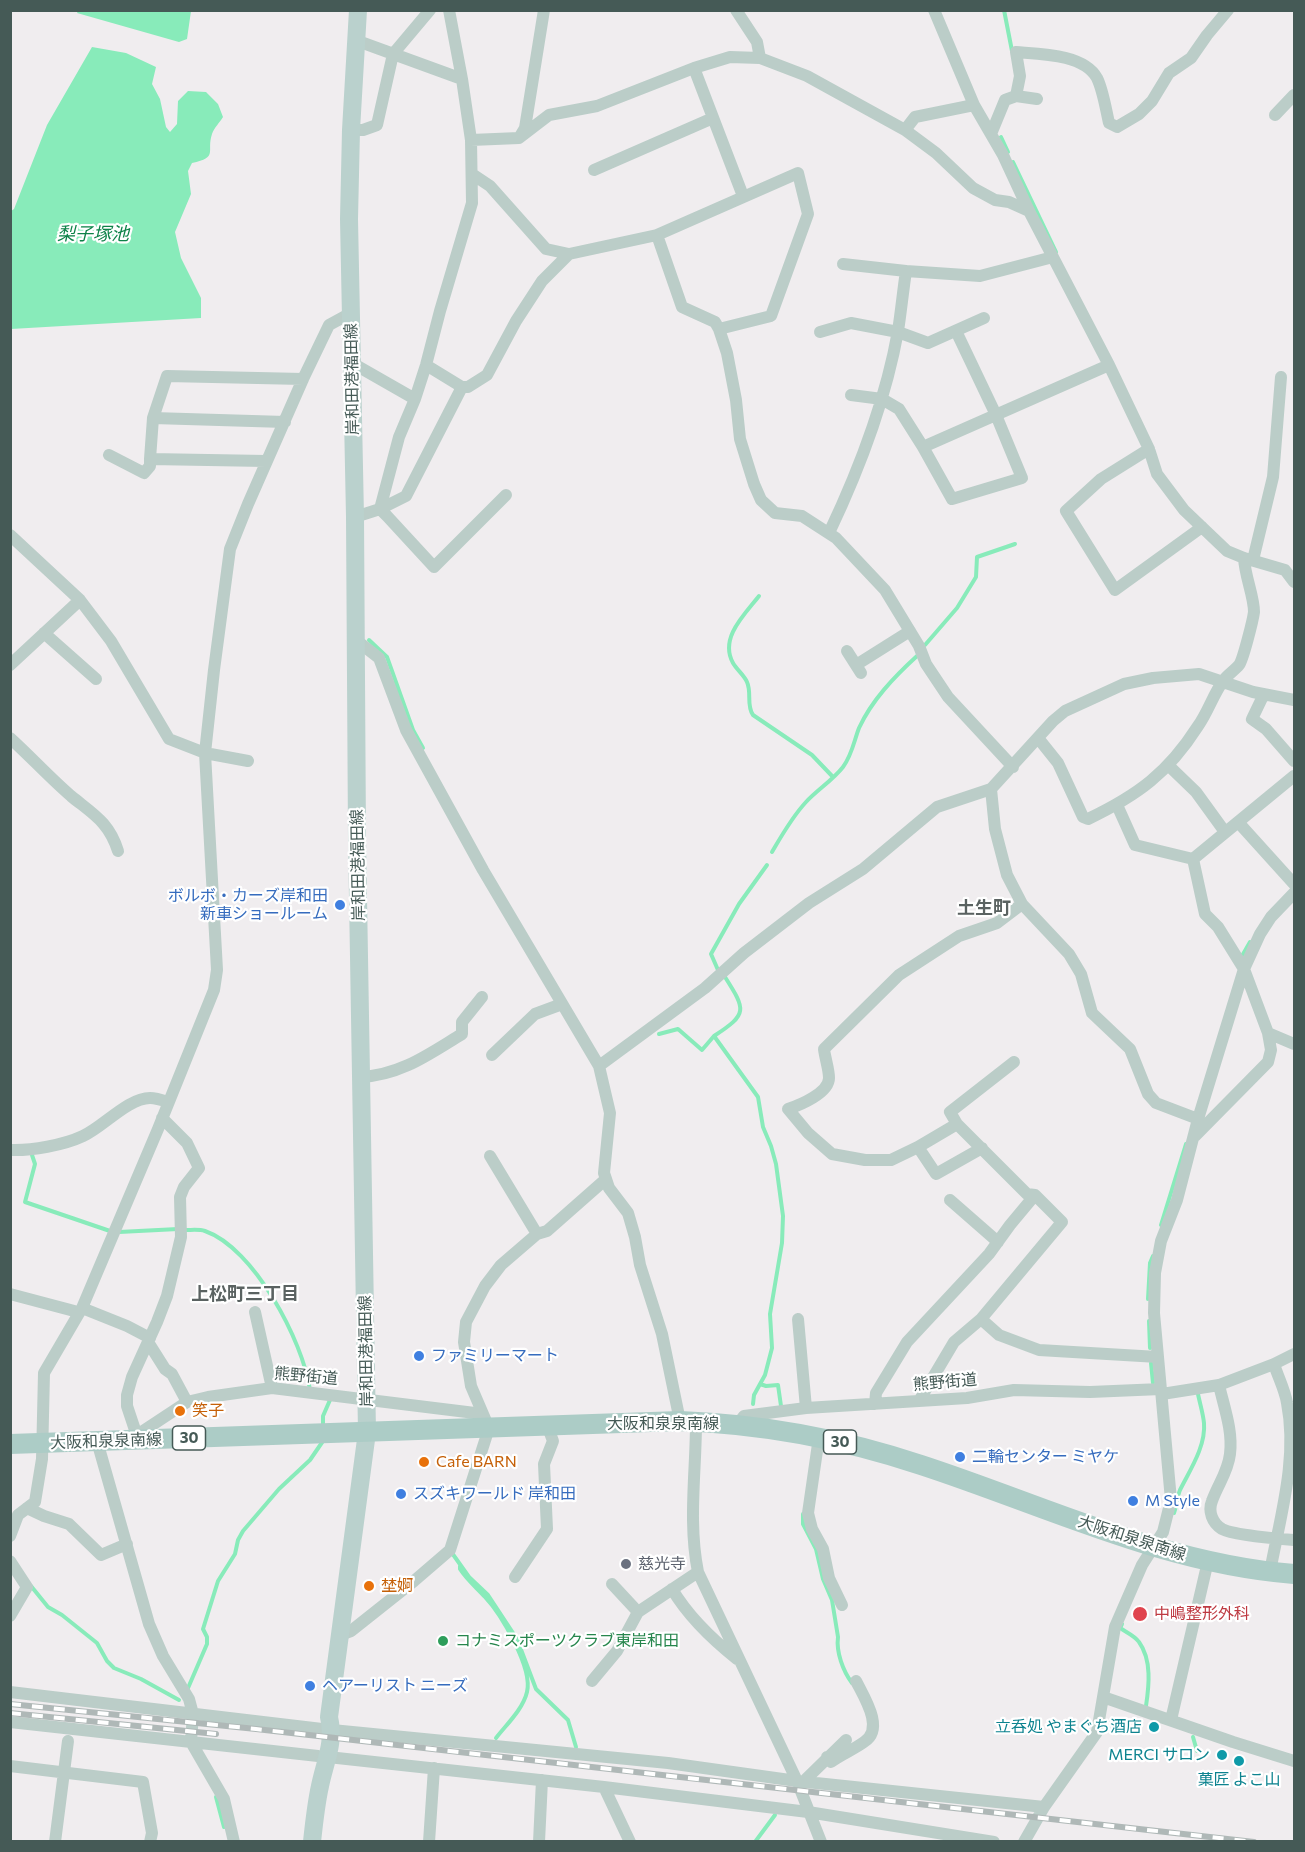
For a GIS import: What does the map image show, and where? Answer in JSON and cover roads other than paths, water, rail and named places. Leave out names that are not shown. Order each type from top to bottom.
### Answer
[{"type":"main road","name":"大阪和泉泉南線","points":[[10,1444],[137,1437],[367,1432],[486,1421],[548,1425],[688,1422],[737,1425],[819,1437],[869,1449],[921,1465],[1152,1547],[1208,1561],[1294,1574]]},
{"type":"street","name":"岸和田港福田線","points":[[312,1842],[367,1432],[349,219],[351,130],[358,10]]},
{"type":"street","points":[[351,130],[363,130],[377,125],[393,54],[430,10]]},
{"type":"street","points":[[380,509],[399,437],[426,365],[472,203],[471,140],[448,10]]},
{"type":"street","points":[[519,138],[525,128],[544,10]]},
{"type":"street","points":[[736,10],[757,42],[760,58]]},
{"type":"street","points":[[934,10],[974,105],[1109,365],[1149,449],[1157,474],[1184,510],[1227,550],[1285,570],[1294,582]]},
{"type":"street","points":[[1016,96],[1020,76],[1016,52],[1058,55],[1087,67],[1097,78],[1109,123],[1118,127],[1139,114],[1152,101],[1169,73],[1191,58],[1228,10]]},
{"type":"street","points":[[356,40],[462,79]]},
{"type":"street","points":[[471,140],[519,138],[549,115],[597,106],[694,68],[730,57],[760,58],[807,76],[905,130],[936,153],[973,188],[995,200],[1009,202],[1029,211]]},
{"type":"street","points":[[694,68],[743,196]]},
{"type":"street","points":[[1275,115],[1294,95]]},
{"type":"street","points":[[991,134],[1005,100],[1016,96],[1037,99]]},
{"type":"street","points":[[905,130],[915,117],[974,105]]},
{"type":"street","points":[[594,170],[713,118]]},
{"type":"street","points":[[472,174],[490,186],[546,249],[569,254],[657,235],[798,173],[808,214],[771,316],[719,329]]},
{"type":"street","points":[[657,235],[682,307],[715,322],[719,329],[728,353],[740,439],[760,500],[775,513],[802,516],[836,538],[885,590],[919,646],[926,664],[948,697],[1012,767]]},
{"type":"street","points":[[426,365],[462,387],[468,387],[487,375],[516,321],[542,281],[569,254]]},
{"type":"street","points":[[843,264],[906,272],[980,276],[1053,257]]},
{"type":"street","points":[[829,533],[843,503],[882,399],[898,332],[906,272]]},
{"type":"street","points":[[10,1536],[18,1515],[35,1502],[42,1459],[44,1372],[80,1310],[214,990],[217,970],[205,753],[230,549],[266,462],[329,326],[351,313]]},
{"type":"street","points":[[820,332],[851,323],[898,332],[928,343],[984,318]]},
{"type":"street","points":[[851,395],[882,399],[899,409],[952,499],[1022,478],[996,415],[956,331]]},
{"type":"street","points":[[352,363],[415,399]]},
{"type":"street","points":[[923,447],[1109,365]]},
{"type":"street","points":[[109,455],[144,473],[150,466],[153,418],[167,376],[303,379]]},
{"type":"street","points":[[1038,738],[1058,763],[1083,817],[1088,819],[1137,793],[1168,765],[1199,724],[1223,681],[1241,664],[1254,614],[1245,573],[1273,477],[1281,377]]},
{"type":"street","points":[[355,517],[380,509],[406,496],[462,387]]},
{"type":"street","points":[[153,418],[285,422]]},
{"type":"street","points":[[1149,449],[1101,479],[1066,511],[1115,590],[1202,527]]},
{"type":"street","points":[[150,459],[266,462]]},
{"type":"street","points":[[380,509],[434,567],[506,495]]},
{"type":"street","points":[[10,535],[80,600],[111,641],[170,739],[205,753],[248,761]]},
{"type":"street","points":[[10,665],[80,600]]},
{"type":"street","points":[[847,651],[859,669],[910,631]]},
{"type":"street","points":[[44,633],[96,679]]},
{"type":"street","points":[[356,640],[379,658],[406,730],[483,870],[599,1066],[610,1113],[604,1173],[609,1188],[628,1213],[640,1265],[688,1422],[693,1490],[694,1551],[698,1572],[800,1782],[808,1812],[821,1842]]},
{"type":"street","points":[[599,1066],[705,988],[744,953],[809,903],[863,869],[937,807],[991,789],[1065,711],[1124,684],[1153,678],[1199,674],[1253,692],[1294,700]]},
{"type":"street","points":[[1264,694],[1252,719],[1266,729],[1294,761]]},
{"type":"street","points":[[10,738],[71,796],[96,814],[114,838],[118,851]]},
{"type":"street","points":[[1168,765],[1196,792],[1226,832]]},
{"type":"street","points":[[1193,859],[1294,776]]},
{"type":"street","points":[[991,789],[995,829],[1007,875],[1022,904],[1069,954],[1081,974],[1092,1012],[1130,1049],[1148,1094],[1156,1103],[1198,1119]]},
{"type":"street","points":[[1117,805],[1135,845],[1193,859]]},
{"type":"street","points":[[1238,822],[1294,884]]},
{"type":"street","points":[[1193,859],[1205,914],[1218,927],[1244,969],[1268,1033],[1271,1050],[1268,1062],[1194,1136]]},
{"type":"street","points":[[1024,1842],[1044,1807],[1097,1732],[1115,1627],[1142,1565],[1163,1532],[1171,1500],[1154,1313],[1155,1273],[1161,1241],[1177,1200],[1198,1119],[1244,969],[1260,934],[1271,917],[1294,893]]},
{"type":"street","points":[[957,1124],[891,1160],[865,1160],[832,1154],[808,1133],[788,1109],[800,1105],[826,1089],[829,1080],[824,1049],[899,975],[959,936],[997,923],[1022,904]]},
{"type":"street","points":[[361,1077],[377,1077],[411,1065],[462,1034],[462,1022],[482,997]]},
{"type":"street","points":[[492,1055],[535,1014],[562,1004]]},
{"type":"street","points":[[1268,1033],[1294,1044]]},
{"type":"street","points":[[919,1401],[954,1342],[981,1319],[1062,1222],[1035,1195],[1027,1194],[957,1124],[950,1112],[1014,1062]]},
{"type":"street","points":[[10,1150],[32,1151],[82,1137],[111,1119],[123,1107],[149,1098],[168,1102]]},
{"type":"street","points":[[137,1437],[127,1406],[127,1395],[132,1377],[167,1296],[181,1237],[180,1197],[184,1187],[199,1168],[187,1143],[162,1118]]},
{"type":"street","points":[[918,1147],[936,1174],[981,1148]]},
{"type":"street","points":[[490,1156],[537,1234]]},
{"type":"street","points":[[340,1635],[351,1631],[450,1550],[486,1421],[471,1386],[466,1364],[464,1342],[466,1322],[485,1287],[501,1265],[537,1234],[547,1232],[606,1179]]},
{"type":"street","points":[[875,1404],[876,1393],[907,1342],[968,1278],[1035,1195]]},
{"type":"street","points":[[950,1200],[998,1242]]},
{"type":"street","points":[[10,1294],[80,1310],[128,1326],[149,1340],[165,1369],[172,1374],[187,1402]]},
{"type":"street","points":[[255,1312],[272,1388]]},
{"type":"street","points":[[798,1319],[806,1408]]},
{"type":"street","points":[[981,1319],[999,1335],[1039,1350],[1158,1357]]},
{"type":"street","name":"熊野街道","points":[[737,1425],[744,1416],[806,1408],[967,1398],[1014,1390],[1162,1391],[1219,1385],[1294,1354]]},
{"type":"street","points":[[1270,1572],[1291,1480],[1287,1402],[1274,1364]]},
{"type":"street","points":[[1219,1385],[1230,1431],[1231,1451],[1227,1470],[1211,1502],[1211,1515],[1215,1524],[1223,1530],[1294,1540]]},
{"type":"street","name":"熊野街道","points":[[137,1437],[187,1402],[208,1396],[272,1388],[366,1399],[486,1421]]},
{"type":"street","points":[[515,1577],[548,1529],[544,1464],[553,1441],[548,1425]]},
{"type":"street","points":[[819,1437],[808,1513],[812,1529],[823,1549],[829,1578],[842,1605]]},
{"type":"street","points":[[97,1441],[149,1624],[163,1656],[189,1699],[194,1714],[191,1742],[224,1799],[234,1842]]},
{"type":"street","points":[[27,1508],[69,1524],[101,1554],[127,1544]]},
{"type":"street","points":[[10,1561],[27,1587],[10,1616]]},
{"type":"street","points":[[1171,1720],[1208,1561]]},
{"type":"street","points":[[592,1681],[617,1651],[638,1612],[698,1572]]},
{"type":"street","points":[[612,1584],[638,1612]]},
{"type":"street","points":[[672,1589],[696,1620],[740,1662]]},
{"type":"street","points":[[829,1759],[866,1742],[872,1735],[874,1726],[869,1708],[856,1681]]},
{"type":"street","points":[[10,1692],[194,1714],[327,1725],[668,1763],[800,1782],[1044,1807]]},
{"type":"street","points":[[1103,1696],[1294,1761]]},
{"type":"street","points":[[10,1722],[604,1786],[808,1812],[994,1842]]},
{"type":"street","points":[[800,1782],[829,1759],[846,1740]]},
{"type":"street","points":[[55,1841],[68,1742]]},
{"type":"street","points":[[10,1766],[143,1782],[152,1833],[150,1842]]},
{"type":"street","points":[[429,1842],[434,1768]]},
{"type":"street","points":[[539,1842],[542,1780]]},
{"type":"street","points":[[604,1786],[630,1842]]},
{"type":"water","points":[[191,10],[187,39],[179,42],[77,13],[78,11]]},
{"type":"water","name":"梨子塚池","points":[[92,47],[126,53],[156,67],[152,84],[160,99],[166,127],[170,132],[177,124],[178,101],[188,91],[206,92],[218,104],[223,117],[212,134],[209,156],[192,163],[188,171],[191,194],[175,232],[181,258],[201,298],[201,318],[11,329],[11,211],[14,209],[47,125]]},
{"type":"waterway","points":[[1004,10],[1012,51]]},
{"type":"waterway","points":[[1001,137],[1008,152]]},
{"type":"waterway","points":[[1013,162],[1056,252]]},
{"type":"waterway","points":[[925,645],[957,608],[976,577],[977,557],[1015,544]]},
{"type":"waterway","points":[[759,596],[736,627],[729,645],[733,663],[747,682],[751,711],[753,715],[812,755],[833,777]]},
{"type":"waterway","points":[[369,640],[387,657],[413,730],[423,748]]},
{"type":"waterway","points":[[772,852],[801,808],[843,767],[851,753],[859,728],[877,698],[917,656]]},
{"type":"waterway","points":[[718,970],[711,954],[739,904],[767,865]]},
{"type":"waterway","points":[[1242,956],[1250,942]]},
{"type":"waterway","points":[[725,977],[737,997],[740,1011],[733,1022],[714,1036],[758,1097],[763,1127],[776,1164],[783,1216],[782,1243],[770,1314],[772,1348],[765,1375],[754,1395],[753,1404]]},
{"type":"waterway","points":[[659,1034],[678,1029],[702,1050],[714,1036]]},
{"type":"waterway","points":[[1161,1225],[1186,1144]]},
{"type":"waterway","points":[[32,1155],[35,1164],[25,1202],[110,1231]]},
{"type":"waterway","points":[[119,1232],[178,1229]]},
{"type":"waterway","points":[[186,1230],[205,1231],[223,1241],[241,1256],[258,1276],[273,1298],[298,1347],[310,1390]]},
{"type":"waterway","points":[[1148,1299],[1150,1263],[1153,1256]]},
{"type":"waterway","points":[[1149,1321],[1150,1348]]},
{"type":"waterway","points":[[1151,1363],[1153,1383]]},
{"type":"waterway","points":[[760,1384],[778,1385],[781,1406]]},
{"type":"waterway","points":[[1174,1513],[1180,1490],[1196,1458],[1204,1432],[1198,1394]]},
{"type":"waterway","points":[[323,1425],[323,1416],[330,1400]]},
{"type":"waterway","points":[[188,1688],[207,1644],[207,1637],[203,1629],[218,1581],[235,1554],[238,1540],[279,1489],[310,1460],[323,1441]]},
{"type":"waterway","points":[[803,1514],[803,1524],[816,1549],[823,1579],[832,1600],[841,1661],[852,1683]]},
{"type":"waterway","points":[[452,1553],[469,1577],[488,1595],[517,1639],[536,1689],[568,1720],[576,1747]]},
{"type":"waterway","points":[[460,1566],[466,1577],[492,1605],[507,1628],[521,1656],[528,1682],[522,1704],[496,1738]]},
{"type":"waterway","points":[[31,1586],[48,1607],[62,1615],[97,1643],[107,1661],[114,1668],[141,1679],[179,1700]]},
{"type":"waterway","points":[[1122,1624],[1120,1628],[1137,1640],[1146,1657],[1149,1682],[1146,1706]]},
{"type":"waterway","points":[[1193,1737],[1197,1751]]},
{"type":"waterway","points":[[216,1797],[224,1827]]},
{"type":"waterway","points":[[755,1842],[775,1815]]},
{"type":"railway","points":[[10,1704],[256,1729],[1254,1842]]},
{"type":"railway","points":[[10,1713],[216,1734]]},
{"type":"place","name":"ボルボ・カーズ岸和田 新車ショールーム","points":[[340,905]]},
{"type":"place","name":"ファミリーマート","points":[[419,1356]]},
{"type":"place","name":"笑子","points":[[180,1411]]},
{"type":"place","name":"二輪センター ミヤケ","points":[[960,1457]]},
{"type":"place","name":"Cafe BARN","points":[[424,1462]]},
{"type":"place","name":"スズキワールド 岸和田","points":[[401,1494]]},
{"type":"place","name":"M Style","points":[[1133,1501]]},
{"type":"place","name":"慈光寺","points":[[626,1564]]},
{"type":"place","name":"埜婀","points":[[369,1586]]},
{"type":"place","name":"中嶋整形外科","points":[[1140,1614]]},
{"type":"place","name":"コナミスポーツクラブ東岸和田","points":[[443,1641]]},
{"type":"place","name":"ヘアーリスト ニーズ","points":[[310,1686]]},
{"type":"place","name":"立呑処 やまぐち酒店","points":[[1154,1727]]},
{"type":"place","name":"MERCI サロン","points":[[1222,1755]]},
{"type":"place","name":"菓匠 よこ山","points":[[1239,1761]]},
{"type":"district","name":"土生町","points":[[984,908]]},
{"type":"district","name":"上松町三丁目","points":[[245,1294]]}]
